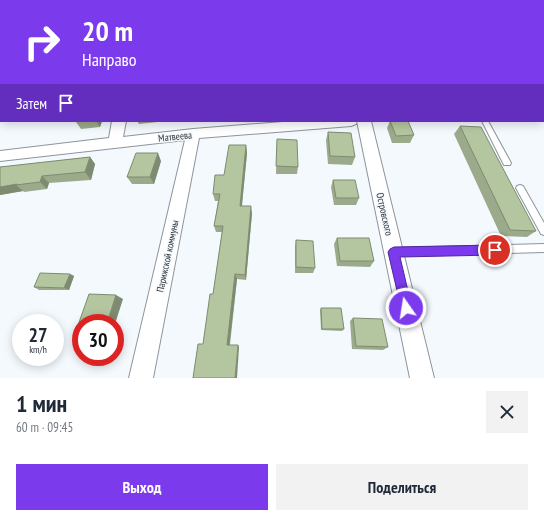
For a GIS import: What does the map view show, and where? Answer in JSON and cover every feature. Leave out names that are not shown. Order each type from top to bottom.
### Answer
[{"type":"street","points":[[114,143],[119,122]]},
{"type":"street","name":"Матвеева","points":[[0,156],[193,134],[339,122]]},
{"type":"street","name":"Островского","points":[[364,122],[422,378]]},
{"type":"street","name":"Парижской коммуны","points":[[142,378],[193,134]]},
{"type":"lane","points":[[486,122],[508,163]]},
{"type":"lane","points":[[520,188],[544,231]]},
{"type":"lane","points":[[394,252],[544,248]]},
{"type":"building","points":[[390,122],[408,122],[414,135],[396,136]]},
{"type":"building","points":[[460,126],[481,127],[536,231],[510,230]]},
{"type":"building","points":[[328,132],[351,133],[355,157],[330,156]]},
{"type":"building","points":[[277,139],[297,140],[298,167],[276,166]]},
{"type":"building","points":[[229,145],[246,145],[240,206],[251,206],[245,275],[235,274],[227,345],[238,345],[235,378],[193,378],[198,344],[203,344],[210,294],[213,294],[223,226],[214,226],[220,194],[213,194],[215,175],[224,175]]},
{"type":"building","points":[[136,153],[158,153],[150,177],[127,177]]},
{"type":"building","points":[[90,157],[85,172],[42,176],[40,182],[0,187],[0,167]]},
{"type":"building","points":[[333,180],[355,180],[359,198],[336,198]]},
{"type":"building","points":[[337,238],[369,238],[374,261],[340,261]]},
{"type":"building","points":[[296,240],[313,241],[315,268],[296,267]]},
{"type":"building","points":[[40,273],[70,274],[64,288],[34,287]]},
{"type":"building","points":[[89,294],[116,295],[110,314],[82,314]]},
{"type":"building","points":[[321,308],[341,308],[344,329],[322,329]]},
{"type":"building","points":[[353,318],[382,319],[388,347],[356,346]]},
{"type":"route","points":[[406,308],[394,252],[495,250]]}]
